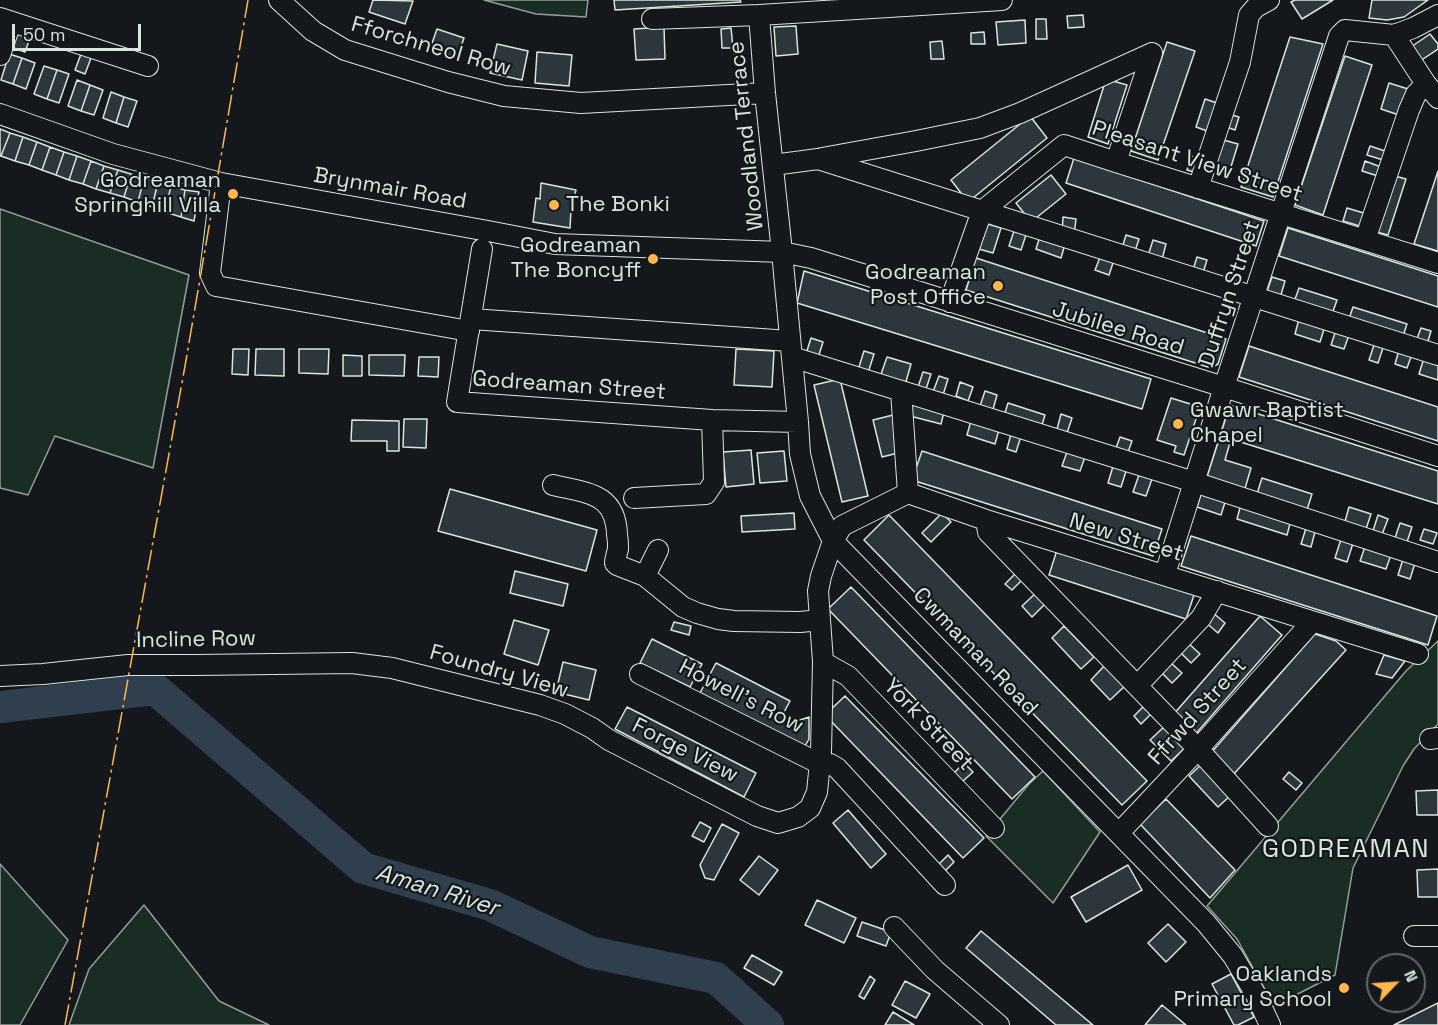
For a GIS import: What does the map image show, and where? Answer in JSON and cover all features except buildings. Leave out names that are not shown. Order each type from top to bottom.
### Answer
[{"type":"street","name":"Fforchneol Row","points":[[279,0],[313,31],[345,50],[448,82],[504,96],[582,103],[765,93]]},
{"type":"street","name":"Woodland Terrace","points":[[652,20],[754,10],[1002,0]]},
{"type":"street","points":[[1198,188],[1240,62],[1249,15],[1256,7],[1269,0]]},
{"type":"street","name":"Woodland Terrace","points":[[754,10],[782,252]]},
{"type":"street","points":[[1365,240],[1416,94],[1432,91],[1394,35],[1438,15]]},
{"type":"street","points":[[0,55],[6,20],[148,66]]},
{"type":"street","name":"Duffryn Street","points":[[1165,574],[1339,36],[1345,30],[1394,35]]},
{"type":"street","points":[[773,165],[818,159],[980,128],[1020,113],[1152,53],[1116,162]]},
{"type":"street","name":"Brynmair Road","points":[[0,114],[113,154],[221,183],[555,244],[782,252]]},
{"type":"street","name":"Pleasant View Street","points":[[982,211],[1064,144],[1438,263]]},
{"type":"street","points":[[818,159],[1438,355]]},
{"type":"street","points":[[221,183],[210,273],[216,286],[470,325],[791,349],[901,391],[1194,482],[1438,562]]},
{"type":"street","points":[[950,302],[982,211]]},
{"type":"street","name":"Godreaman Street","points":[[482,249],[457,402],[712,420],[798,422]]},
{"type":"street","name":"Jubilee Road","points":[[782,252],[811,258],[1438,456]]},
{"type":"street","name":"Cwmaman Road","points":[[782,252],[800,454],[810,496],[833,541],[1206,923],[1233,956],[1256,995],[1270,1025]]},
{"type":"street","points":[[820,764],[823,662],[818,591],[821,576],[833,541],[842,526],[908,493],[901,391]]},
{"type":"street","points":[[634,498],[706,494],[714,482],[712,420]]},
{"type":"street","points":[[553,486],[586,493],[606,502],[613,512],[617,526],[618,550],[615,563],[645,576],[683,607],[718,619],[734,621],[820,620]]},
{"type":"street","name":"New Street","points":[[908,493],[986,520],[1418,654]]},
{"type":"street","points":[[986,520],[988,532],[1198,749],[1268,826]]},
{"type":"street","points":[[645,576],[658,550]]},
{"type":"street","points":[[1137,686],[1201,618],[1217,591]]},
{"type":"street","name":"Ffrwd Street","points":[[1119,833],[1312,622]]},
{"type":"street","name":"York Street","points":[[823,662],[848,676],[994,828]]},
{"type":"street","name":"Incline Row","points":[[0,676],[128,665],[352,663],[392,668]]},
{"type":"street","name":"Foundry View","points":[[392,668],[540,705],[565,714],[592,728]]},
{"type":"street","name":"Howell's Row","points":[[640,674],[820,764],[830,764],[837,768],[945,885]]},
{"type":"street","name":"Forge View","points":[[592,728],[609,740],[757,816],[778,823],[798,817],[810,808],[817,792],[820,764]]},
{"type":"street","points":[[894,927],[935,970],[999,1025]]},
{"type":"street","points":[[1414,936],[1438,936]]},
{"type":"green space","points":[[484,0],[588,0],[586,17],[536,14]]},
{"type":"green space","points":[[0,209],[189,275],[153,468],[55,436],[28,495],[0,488]]},
{"type":"green space","points":[[1438,641],[1438,724],[1414,749],[1403,766],[1353,868],[1335,975],[1274,1006],[1237,939],[1207,906],[1406,671]]},
{"type":"green space","points":[[1043,771],[1100,832],[1053,903],[986,836],[1029,784]]},
{"type":"green space","points":[[0,864],[68,940],[20,1025],[0,1025]]},
{"type":"green space","points":[[144,905],[219,1001],[269,1025],[69,1025],[89,969]]},
{"type":"waterway","name":"Aman River","points":[[0,707],[155,689],[363,868],[490,905],[590,952],[716,978],[768,1025]]},
{"type":"power","points":[[65,1025],[185,366],[248,0]]},
{"type":"place","name":"Godreaman Springhill Villa","points":[[233,194]]},
{"type":"place","name":"The Bonki","points":[[554,205]]},
{"type":"place","name":"Godreaman The Boncyff","points":[[653,259]]},
{"type":"place","name":"Godreaman Post Office","points":[[998,286]]},
{"type":"place","name":"Gwawr Baptist Chapel","points":[[1178,424]]},
{"type":"place","name":"Oaklands Primary School","points":[[1344,988]]},
{"type":"district","name":"GODREAMAN","points":[[1346,850]]}]
